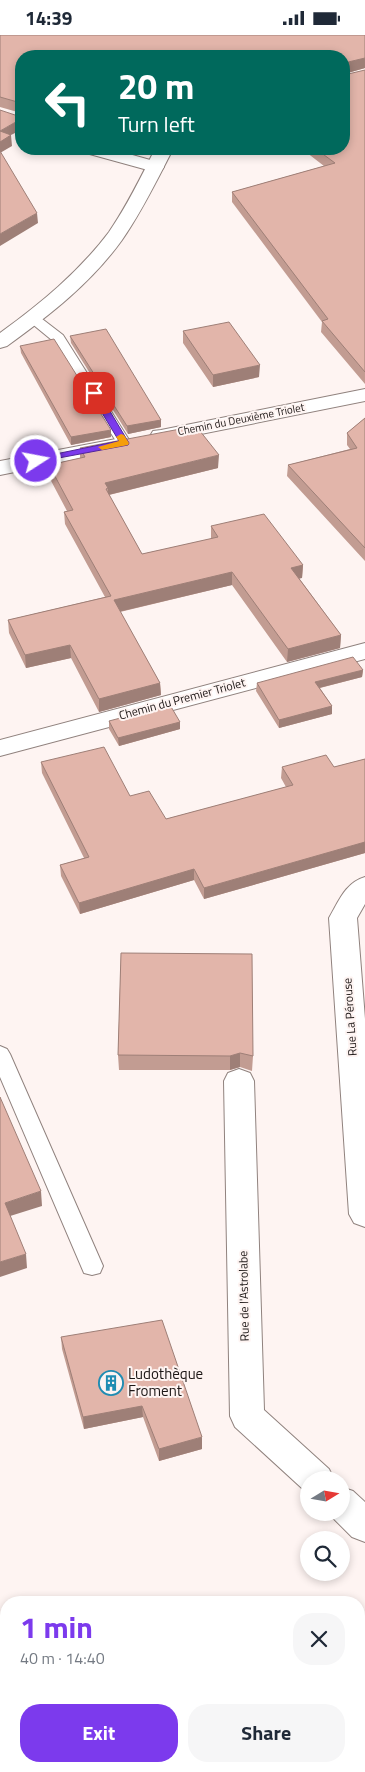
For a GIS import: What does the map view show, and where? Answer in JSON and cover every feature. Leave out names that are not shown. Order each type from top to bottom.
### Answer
[{"type":"street","points":[[113,155],[155,167]]},
{"type":"street","points":[[0,341],[32,319],[67,291],[108,247],[137,200],[161,155]]},
{"type":"street","name":"Chemin du Deuxième Triolet","points":[[0,468],[365,395]]},
{"type":"street","name":"Chemin du Premier Triolet","points":[[0,748],[365,651]]},
{"type":"street","name":"Rue La Pérouse","points":[[365,887],[358,892],[343,918],[365,1214]]},
{"type":"street","name":"Rue de l'Astrolabe","points":[[239,1081],[248,1416],[307,1471]]},
{"type":"street","points":[[350,1511],[365,1525]]},
{"type":"lane","points":[[32,319],[58,338],[74,360],[124,443]]},
{"type":"lane","points":[[0,1054],[92,1266]]},
{"type":"building","points":[[0,35],[365,35],[365,58],[350,62],[350,50],[15,50],[15,101],[0,97]]},
{"type":"building","points":[[365,70],[365,372],[322,321],[328,319],[232,192],[335,163],[324,155],[350,155],[350,74]]},
{"type":"building","points":[[0,110],[15,115],[15,122],[0,131]]},
{"type":"building","points":[[0,131],[11,135],[0,142]]},
{"type":"building","points":[[0,151],[37,213],[0,234]]},
{"type":"building","points":[[229,322],[260,365],[213,375],[183,331]]},
{"type":"building","points":[[106,329],[161,420],[127,426],[70,336]]},
{"type":"building","points":[[54,339],[111,430],[71,437],[20,346]]},
{"type":"building","points":[[365,418],[365,548],[288,465],[357,448],[347,433]]},
{"type":"building","points":[[196,426],[219,455],[105,483],[108,488],[106,489],[142,554],[218,537],[211,526],[264,514],[303,565],[291,568],[341,635],[288,649],[232,572],[114,600],[160,683],[99,699],[70,645],[25,655],[8,620],[111,596],[64,512],[73,510],[49,465],[85,457],[80,448]]},
{"type":"building","points":[[353,657],[363,670],[315,682],[332,706],[279,720],[257,683]]},
{"type":"building","points":[[170,705],[180,722],[118,738],[109,721]]},
{"type":"building","points":[[104,747],[130,796],[149,791],[166,819],[293,785],[282,767],[326,755],[334,767],[365,759],[365,842],[204,888],[194,869],[79,903],[60,865],[89,857],[41,762]]},
{"type":"building","points":[[121,953],[252,954],[253,1056],[240,1053],[230,1056],[118,1055]]},
{"type":"building","points":[[0,1097],[41,1191],[5,1203],[26,1254],[0,1262]]},
{"type":"building","points":[[162,1320],[202,1437],[159,1449],[142,1406],[83,1417],[61,1337]]},
{"type":"slow traffic","points":[[102,447],[124,443],[121,437]]},
{"type":"place","name":"Ludothèque Froment","points":[[111,1383]]},
{"type":"route","points":[[36,461],[124,443],[94,393]]}]
